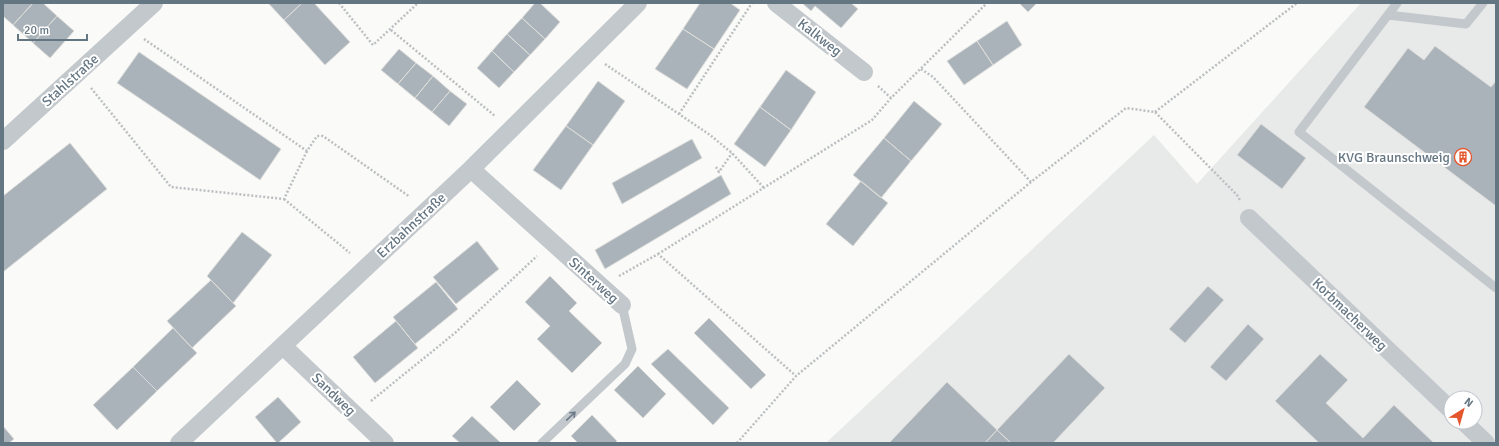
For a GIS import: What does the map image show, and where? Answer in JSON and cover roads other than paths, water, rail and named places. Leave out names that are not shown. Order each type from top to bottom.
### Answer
[{"type":"street","name":"Stahlstraße","points":[[3,141],[154,3]]},
{"type":"street","name":"Erzbahnstraße","points":[[179,443],[428,210],[638,3]]},
{"type":"street","name":"Kalkweg","points":[[776,3],[864,72]]},
{"type":"street","name":"Sinterweg","points":[[471,168],[622,305]]},
{"type":"street","name":"Korbmacherweg","points":[[1249,218],[1443,402]]},
{"type":"street","name":"Sandweg","points":[[284,346],[385,443]]},
{"type":"street","points":[[1472,430],[1486,443]]},
{"type":"lane","points":[[1397,3],[1299,132],[1496,288]]},
{"type":"lane","points":[[1388,15],[1466,24],[1483,3]]},
{"type":"lane","name":"Sinterweg","points":[[542,443],[625,364],[632,349],[622,305]]},
{"type":"place","name":"KVG Braunschweig","points":[[1463,157]]}]
